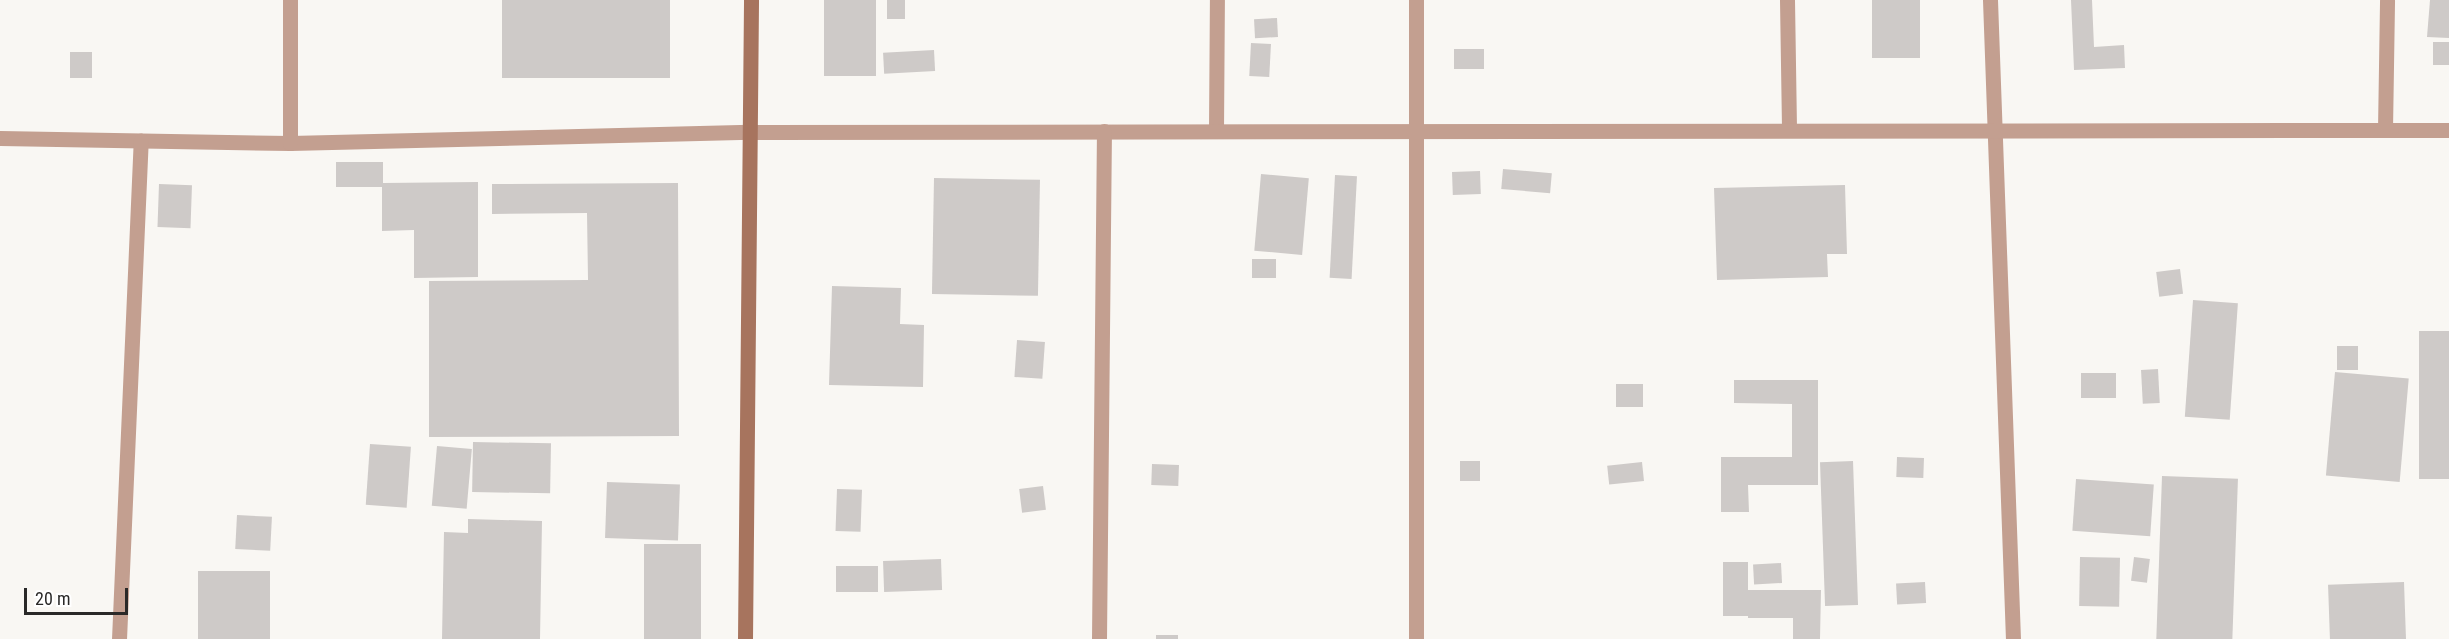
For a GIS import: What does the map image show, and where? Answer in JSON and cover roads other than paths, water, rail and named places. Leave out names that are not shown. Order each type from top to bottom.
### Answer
[{"type":"street","points":[[290,0],[290,142]]},
{"type":"street","points":[[745,639],[751,0]]},
{"type":"street","points":[[1216,131],[1217,0]]},
{"type":"street","points":[[1416,0],[1418,130],[1416,639]]},
{"type":"street","points":[[1787,0],[1789,130]]},
{"type":"street","points":[[1990,0],[2013,639]]},
{"type":"street","points":[[2385,130],[2387,0]]},
{"type":"street","points":[[0,138],[290,142],[750,132],[2449,130]]},
{"type":"street","points":[[1099,639],[1104,131]]},
{"type":"street","points":[[119,639],[141,140]]}]
